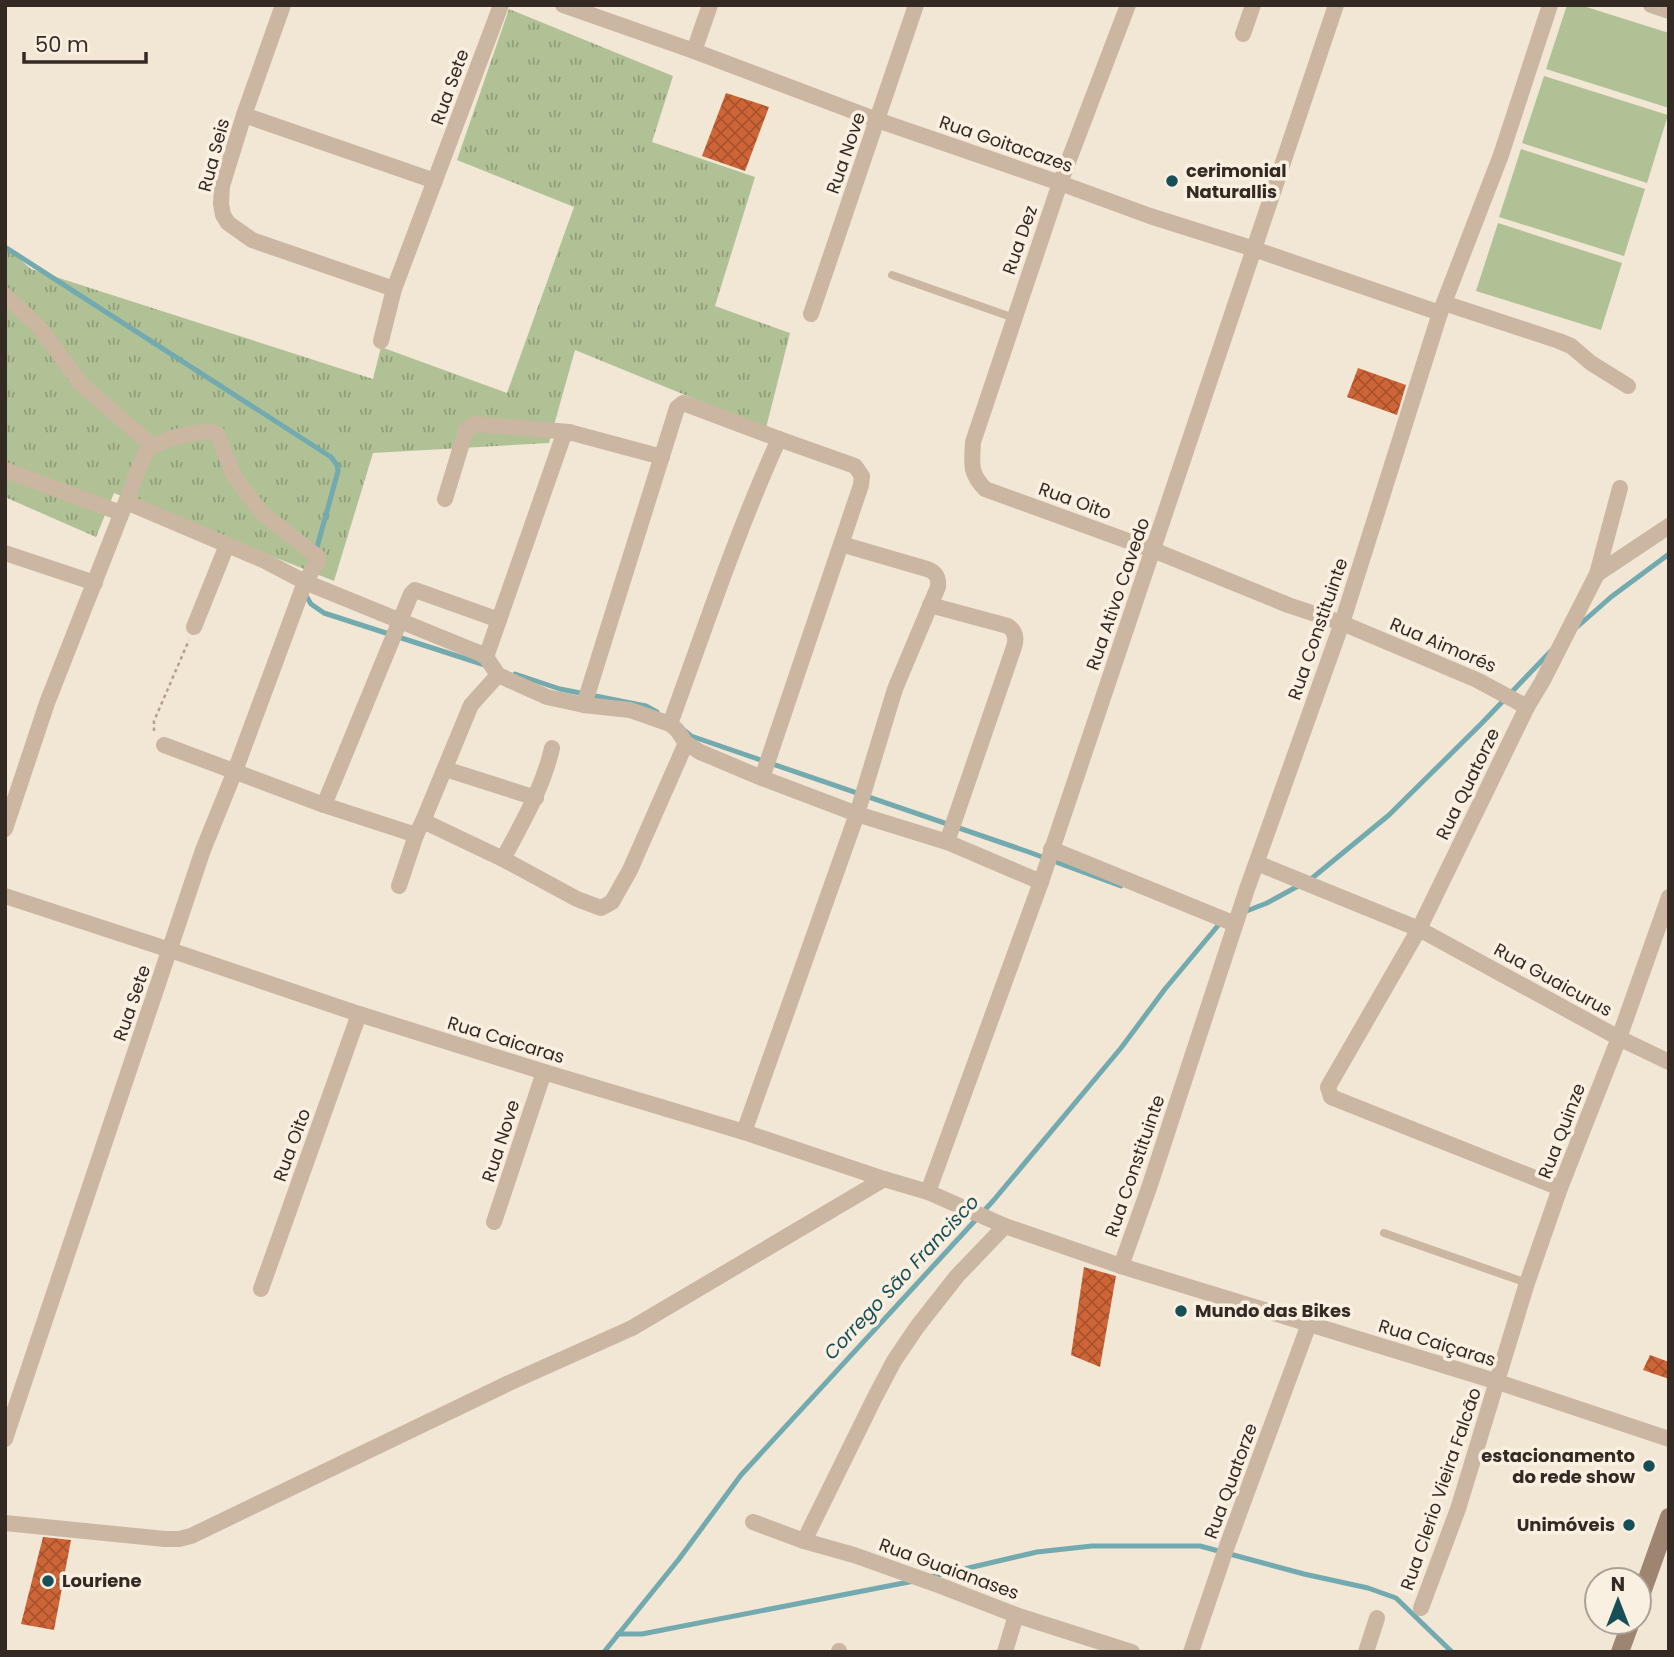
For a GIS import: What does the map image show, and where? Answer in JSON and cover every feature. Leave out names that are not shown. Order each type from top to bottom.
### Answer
[{"type":"street","name":"Rua Seis","points":[[283,5],[222,186],[223,215],[228,223],[252,240],[394,289]]},
{"type":"street","name":"Rua Sete","points":[[381,341],[394,289],[501,5]]},
{"type":"street","name":"Rua Goitacazes","points":[[563,5],[1150,216],[1442,308],[1559,341],[1571,346],[1591,363],[1628,386]]},
{"type":"street","points":[[694,51],[710,5]]},
{"type":"street","name":"Rua Nove","points":[[811,314],[916,5]]},
{"type":"street","name":"Rua Dez","points":[[985,489],[975,479],[972,469],[973,442],[1060,183],[1128,5]]},
{"type":"street","points":[[1244,34],[1253,5]]},
{"type":"street","name":"Rua Ativo Cavedo","points":[[928,1192],[1041,881],[1336,5]]},
{"type":"street","name":"Rua Constituinte","points":[[1121,1266],[1154,1172],[1229,921],[1247,889],[1257,863],[1342,623],[1442,308],[1501,155],[1550,5]]},
{"type":"street","points":[[1651,5],[1669,11]]},
{"type":"street","points":[[244,115],[435,181]]},
{"type":"street","points":[[5,295],[40,328],[81,384],[153,446],[145,455],[47,703],[5,830]]},
{"type":"street","points":[[584,705],[677,408],[683,403],[855,466],[862,476],[861,485],[762,778]]},
{"type":"street","points":[[445,499],[466,430],[475,424],[569,432],[662,457]]},
{"type":"street","points":[[486,657],[563,437],[569,432]]},
{"type":"street","name":"Rua Sete","points":[[5,1439],[202,850],[235,771],[305,582],[318,562],[318,557],[262,513],[234,476],[217,433],[188,433],[153,446]]},
{"type":"street","points":[[670,724],[734,549],[779,439]]},
{"type":"street","points":[[5,470],[157,515],[263,560],[305,582],[486,657],[498,675],[547,696],[584,705],[629,710],[670,724],[686,743],[700,752],[857,814],[947,842],[1041,881]]},
{"type":"street","name":"Rua Quatorze","points":[[1560,1188],[1331,1097],[1328,1087],[1419,929],[1521,703],[1542,682],[1597,574],[1620,488]]},
{"type":"street","name":"Rua Oito","points":[[985,489],[1153,550],[1288,605],[1342,623]]},
{"type":"street","points":[[1597,574],[1669,526]]},
{"type":"street","points":[[744,1132],[857,814],[895,690],[938,581],[934,572],[841,544]]},
{"type":"street","points":[[194,627],[227,545]]},
{"type":"street","points":[[5,552],[95,583]]},
{"type":"street","points":[[324,804],[411,594],[415,590],[499,620]]},
{"type":"street","points":[[930,605],[1007,626],[1012,629],[1016,638],[947,842]]},
{"type":"street","name":"Rua Aimorés","points":[[1342,623],[1486,684],[1521,703]]},
{"type":"street","points":[[399,886],[471,705],[498,675]]},
{"type":"street","points":[[164,745],[324,804],[420,828],[503,859],[578,899],[601,908],[612,902],[630,870],[686,743]]},
{"type":"street","points":[[503,859],[536,798],[552,748]]},
{"type":"street","points":[[445,769],[536,798]]},
{"type":"street","points":[[1051,849],[1229,921]]},
{"type":"street","name":"Rua Guaicurus","points":[[1257,863],[1419,929],[1619,1038],[1669,1062]]},
{"type":"street","name":"Rua Caicaras","points":[[5,896],[359,1014],[744,1132],[928,1192],[1000,1223]]},
{"type":"street","name":"Rua Quinze","points":[[1498,1382],[1527,1283],[1560,1188],[1619,1038],[1669,897]]},
{"type":"street","name":"Rua Oito","points":[[261,1289],[359,1014]]},
{"type":"street","name":"Rua Nove","points":[[494,1222],[544,1072]]},
{"type":"street","points":[[5,1523],[165,1539],[191,1536],[509,1383],[632,1328],[884,1179]]},
{"type":"street","points":[[804,1541],[894,1361],[917,1327],[1000,1223]]},
{"type":"street","name":"Rua Caiçaras","points":[[1000,1223],[1121,1266],[1498,1382],[1669,1439]]},
{"type":"street","name":"Rua Quatorze","points":[[1191,1652],[1308,1324]]},
{"type":"street","name":"Rua Clerio Vieira Falcão","points":[[1421,1608],[1458,1509],[1498,1382]]},
{"type":"street","points":[[1652,1566],[1669,1517]]},
{"type":"street","name":"Rua Guaianases","points":[[753,1522],[898,1570],[1016,1615],[1132,1652]]},
{"type":"street","points":[[1005,1652],[1016,1615]]},
{"type":"street","points":[[1366,1652],[1377,1619]]},
{"type":"lane","points":[[892,275],[1014,318]]},
{"type":"lane","points":[[1384,1233],[1527,1283]]},
{"type":"path","points":[[164,745],[156,737],[154,721],[194,627]]},
{"type":"green space","points":[[1567,5],[1580,5],[1669,33],[1669,108],[1546,69]]},
{"type":"green space","points":[[509,9],[673,76],[652,142],[755,177],[715,306],[790,333],[766,428],[575,350],[549,443],[373,453],[334,581],[114,493],[96,537],[7,498],[5,501],[5,246],[31,269],[373,379],[381,347],[507,393],[574,207],[457,160]]},
{"type":"green space","points":[[1544,76],[1668,115],[1647,183],[1522,143]]},
{"type":"green space","points":[[1521,149],[1645,189],[1624,256],[1499,217]]},
{"type":"green space","points":[[1498,223],[1622,263],[1601,330],[1476,291]]},
{"type":"building","points":[[726,93],[769,107],[745,171],[702,156]]},
{"type":"building","points":[[1358,368],[1406,385],[1397,415],[1347,397]]},
{"type":"building","points":[[1084,1267],[1116,1276],[1100,1367],[1071,1355]]},
{"type":"building","points":[[1650,1355],[1669,1362],[1669,1379],[1643,1370]]},
{"type":"building","name":"Louriene","points":[[43,1537],[71,1540],[54,1630],[21,1624]]},
{"type":"waterway","points":[[5,247],[331,457],[338,471],[316,551]]},
{"type":"waterway","points":[[1577,627],[1611,597],[1669,554]]},
{"type":"waterway","points":[[305,594],[311,604],[324,613],[485,665]]},
{"type":"waterway","points":[[1244,912],[1311,879],[1389,815],[1552,650]]},
{"type":"waterway","points":[[515,674],[560,689],[646,706],[657,712]]},
{"type":"waterway","points":[[685,731],[691,736],[1121,886]]},
{"type":"waterway","name":"Corrego São Francisco","points":[[604,1652],[679,1559],[741,1475],[993,1201],[1121,1048],[1165,989],[1221,922]]},
{"type":"waterway","points":[[930,1577],[1037,1552],[1092,1546],[1200,1546],[1368,1588],[1396,1598],[1452,1652]]},
{"type":"waterway","points":[[618,1634],[642,1634],[914,1581]]},
{"type":"place","name":"cerimonial Naturallis","points":[[1172,181]]},
{"type":"place","name":"Mundo das Bikes","points":[[1181,1311]]},
{"type":"place","name":"estacionamento do rede show","points":[[1649,1466]]},
{"type":"place","name":"Unimóveis","points":[[1629,1525]]},
{"type":"place","name":"Louriene","points":[[48,1581]]}]
